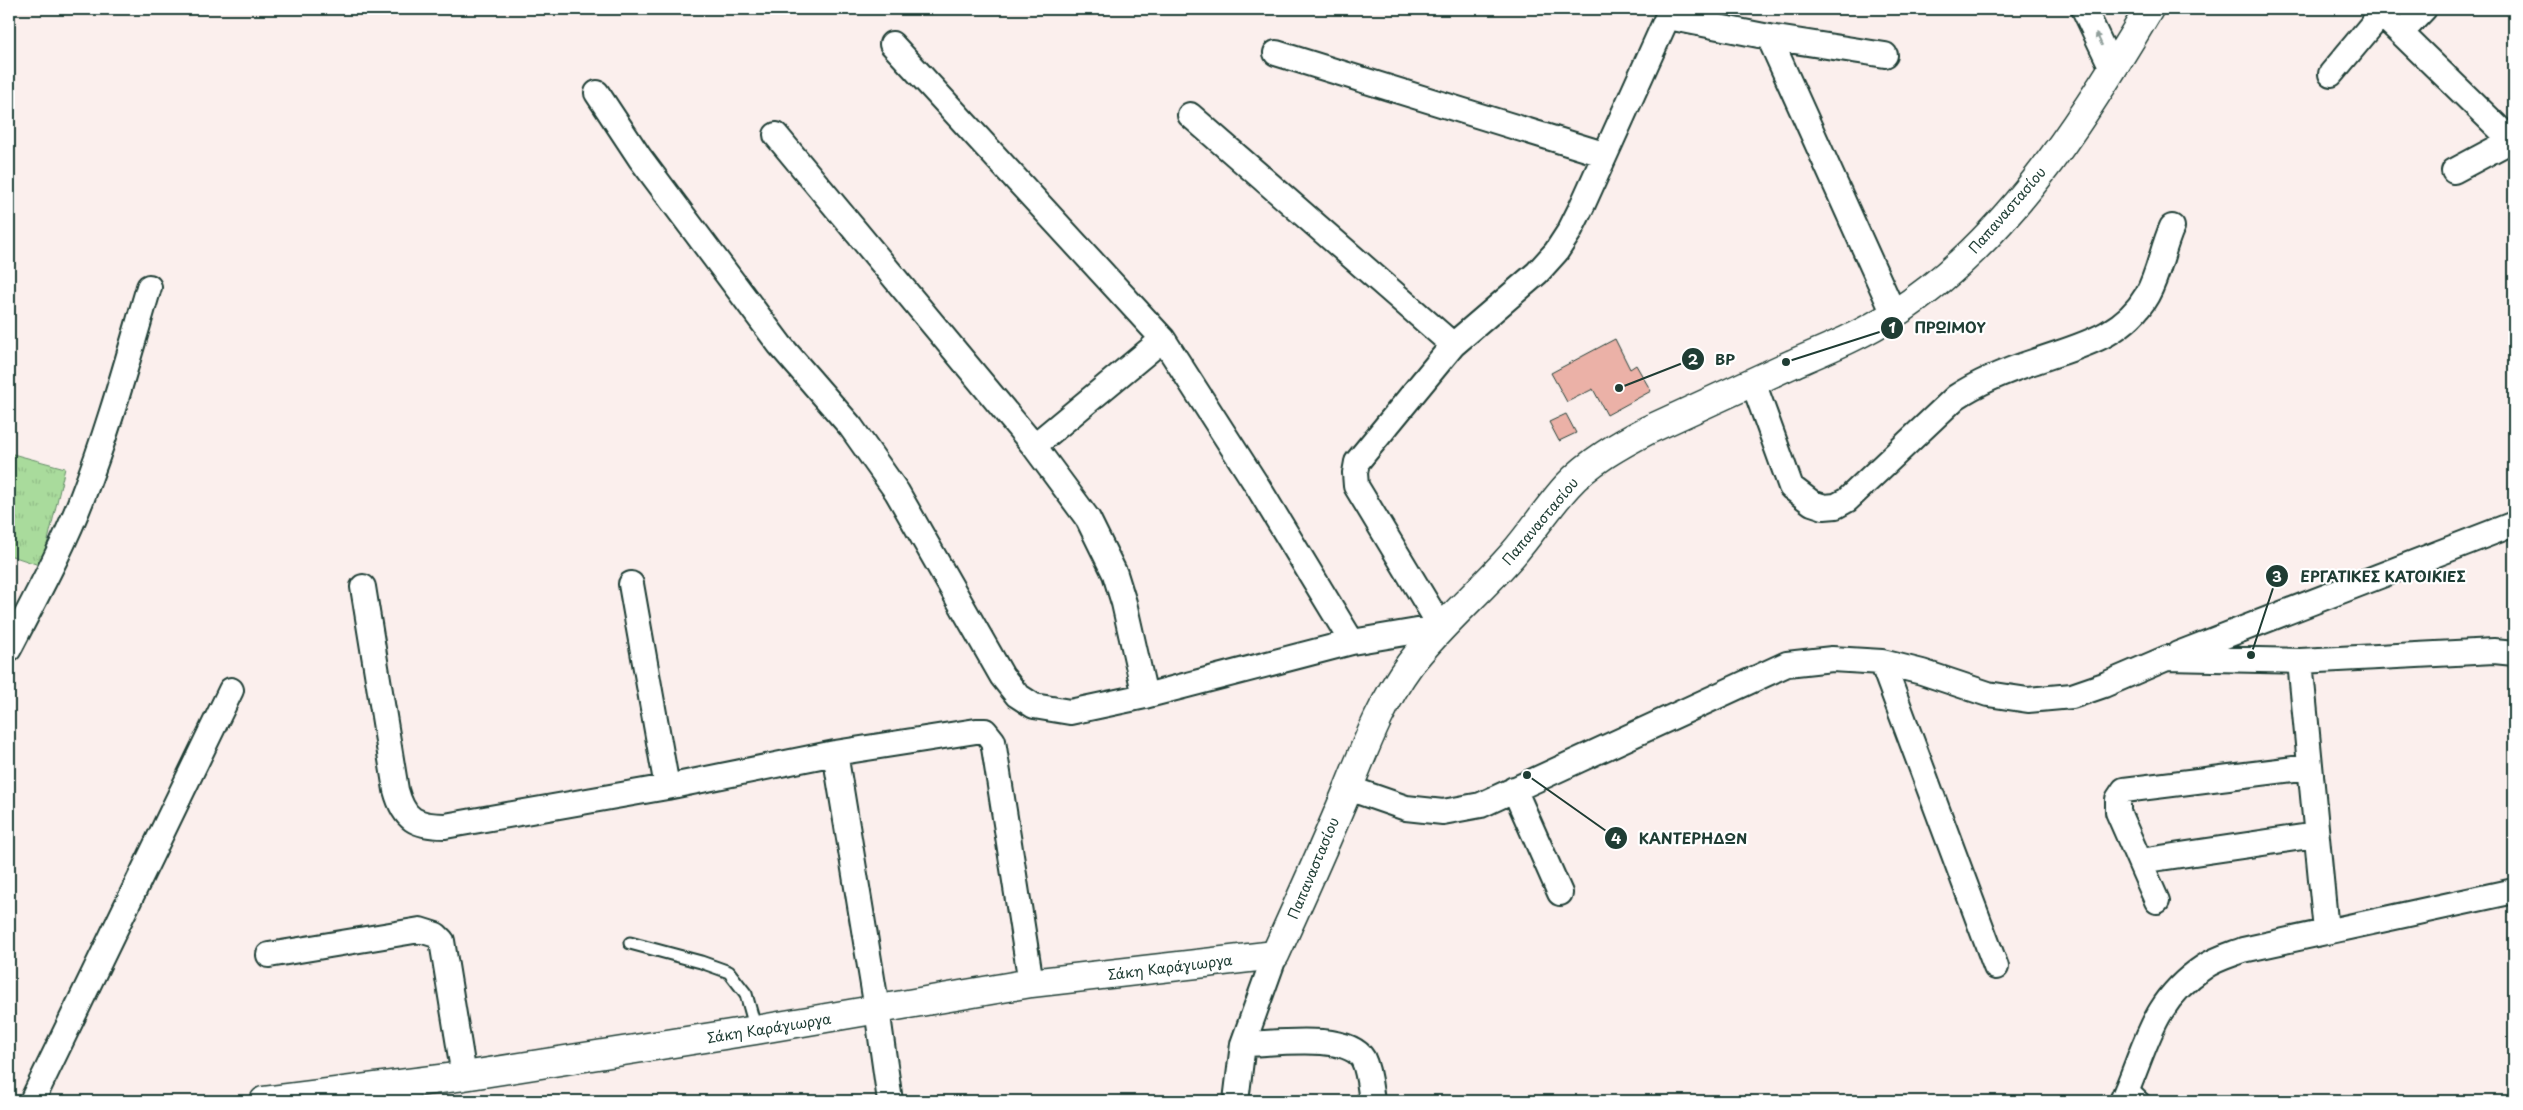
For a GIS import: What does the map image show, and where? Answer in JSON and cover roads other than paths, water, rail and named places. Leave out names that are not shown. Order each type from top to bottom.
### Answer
[{"type":"street","points":[[2084,9],[2113,70]]},
{"type":"street","name":"Παπαναστασίου","points":[[1236,1101],[1244,1044],[1275,955],[1348,788],[1362,750],[1386,701],[1410,665],[1441,627],[1472,600],[1513,554],[1568,485],[1589,466],[1618,446],[1648,430],[1863,332],[1894,314],[1924,293],[1960,264],[1999,224],[2067,137],[2113,70],[2149,9]]},
{"type":"street","points":[[2401,33],[2424,9]]},
{"type":"street","points":[[2331,74],[2378,11],[2513,140],[2454,171]]},
{"type":"street","points":[[597,93],[640,158],[774,337],[851,427],[885,476],[936,559],[1002,676],[1017,695],[1034,706],[1070,712],[1145,696],[1352,642],[1441,627],[1356,486],[1355,473],[1357,462],[1453,346],[1537,272],[1556,252],[1569,232],[1669,13],[1769,37],[1885,54]]},
{"type":"street","points":[[1769,37],[1894,314]]},
{"type":"street","points":[[892,44],[1163,339],[1258,487],[1352,642]]},
{"type":"street","points":[[1276,53],[1603,154]]},
{"type":"street","points":[[1190,115],[1453,346]]},
{"type":"street","points":[[776,135],[1034,446],[1088,519],[1115,574],[1124,603],[1145,696]]},
{"type":"street","points":[[1752,382],[1791,487],[1812,503],[1824,507],[1836,506],[1847,500],[1956,397],[1970,388],[2033,362],[2088,343],[2124,324],[2148,294],[2164,244],[2172,227]]},
{"type":"street","points":[[9,649],[46,578],[82,500],[105,434],[149,288]]},
{"type":"street","points":[[1034,446],[1163,339]]},
{"type":"street","points":[[1348,788],[1406,808],[1443,812],[1482,805],[1787,664],[1832,659],[1882,662],[1922,672],[1988,694],[2028,700],[2072,696],[2514,524]]},
{"type":"street","points":[[631,584],[667,788]]},
{"type":"street","points":[[363,587],[400,806],[410,818],[424,826],[445,826],[667,788],[835,753],[985,731],[993,741],[1031,983]]},
{"type":"street","points":[[2167,658],[2300,662],[2494,651],[2514,652]]},
{"type":"street","points":[[1882,662],[1996,967]]},
{"type":"street","points":[[2300,662],[2326,931]]},
{"type":"street","points":[[32,1101],[231,690]]},
{"type":"street","points":[[835,753],[877,1009],[890,1101]]},
{"type":"street","points":[[2158,901],[2118,812],[2118,798],[2124,790],[2310,767]]},
{"type":"street","points":[[1514,789],[1560,893]]},
{"type":"street","points":[[2140,861],[2316,835]]},
{"type":"street","points":[[2132,1096],[2157,1013],[2173,992],[2205,966],[2243,950],[2514,891]]},
{"type":"street","points":[[269,955],[420,930],[436,934],[442,941],[464,1076]]},
{"type":"street","name":"Σάκη Καράγιωργα","points":[[264,1101],[464,1076],[756,1030],[1031,983],[1275,955]]},
{"type":"street","points":[[1244,1044],[1329,1042],[1350,1047],[1362,1059],[1372,1101]]},
{"type":"lane","points":[[630,943],[702,962],[729,972],[746,994],[756,1030]]},
{"type":"place","name":"ΠΡΩΙΜΟΥ","points":[[1786,362]]},
{"type":"place","name":"BP","points":[[1619,388]]},
{"type":"place","name":"ΕΡΓΑΤΙΚΕΣ ΚΑΤΟΙΚΙΕΣ","points":[[2251,655]]},
{"type":"place","name":"ΚΑΝΤΕΡΗΔΩΝ","points":[[1527,775]]}]
